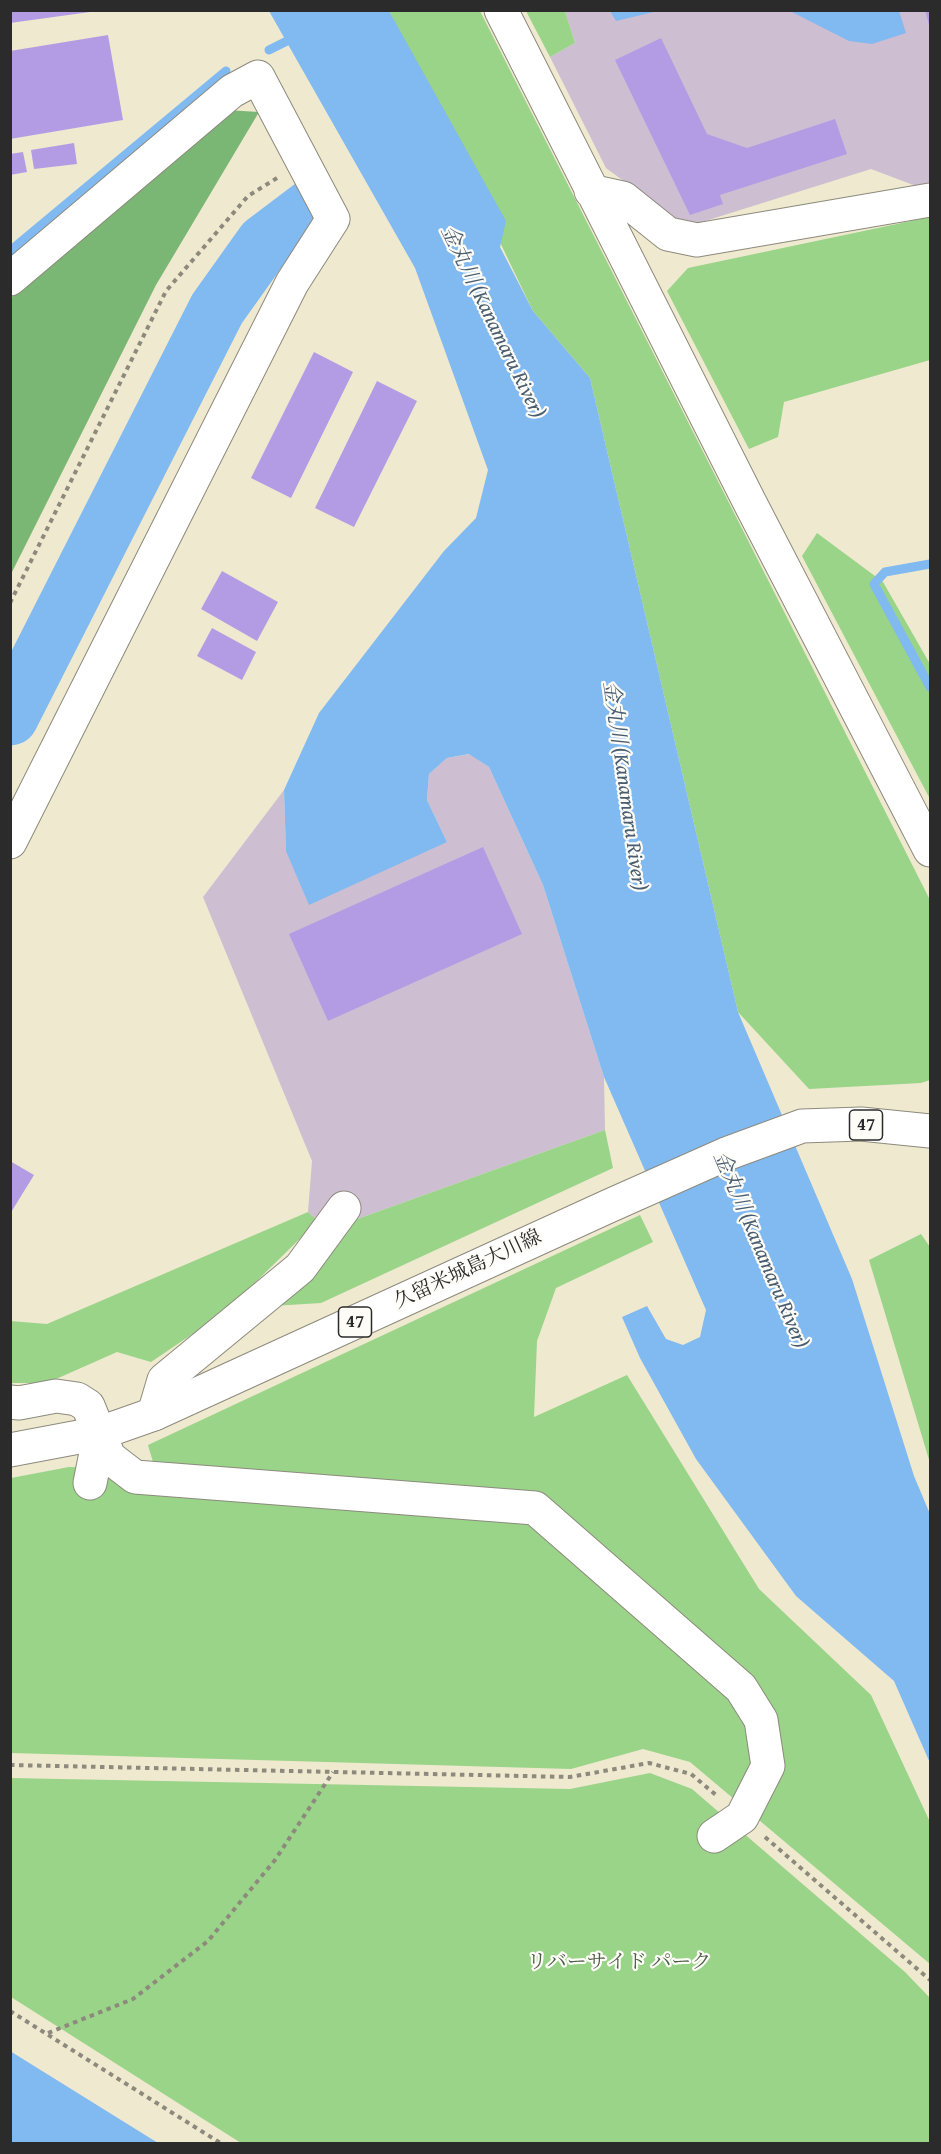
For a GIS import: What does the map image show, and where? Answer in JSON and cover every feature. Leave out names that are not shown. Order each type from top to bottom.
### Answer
[{"type":"street","points":[[501,10],[591,191],[930,850]]},
{"type":"street","points":[[10,279],[232,91],[258,77],[333,219],[292,283],[10,842]]},
{"type":"street","points":[[591,191],[623,198],[668,234],[697,240],[930,200]]},
{"type":"street","name":"久留米城島大川線","points":[[10,1450],[100,1433],[154,1414],[726,1154],[802,1126],[861,1124],[930,1131]]},
{"type":"street","points":[[154,1414],[164,1380],[300,1268],[344,1208]]},
{"type":"street","points":[[10,1402],[19,1403],[56,1396],[77,1399],[88,1406],[109,1457],[135,1477],[535,1508],[741,1688],[761,1720],[768,1766],[742,1817],[714,1836]]},
{"type":"street","points":[[90,1483],[100,1433]]},
{"type":"path","points":[[10,603],[166,291],[248,196],[303,162]]},
{"type":"path","points":[[10,1765],[570,1777],[649,1762],[691,1774],[930,1980]]},
{"type":"path","points":[[48,2033],[133,1999],[208,1941],[275,1860],[333,1772]]},
{"type":"path","points":[[10,2012],[48,2033],[222,2144]]},
{"type":"shaded area","points":[[565,11],[930,11],[930,184],[916,186],[871,169],[686,227],[606,168],[550,57],[575,43]]},
{"type":"shaded area","points":[[470,754],[489,767],[543,885],[604,1077],[605,1130],[352,1221],[318,1221],[308,1212],[312,1161],[203,897],[284,790],[286,851],[447,842],[427,800],[429,774],[447,758]]},
{"type":"green space","points":[[389,11],[480,11],[930,900],[930,1080],[921,1083],[809,1089],[738,1012],[590,378],[533,311]]},
{"type":"green space","points":[[526,11],[565,11],[575,43],[550,57]]},
{"type":"green space","points":[[226,110],[259,112],[156,285],[11,574],[11,298]]},
{"type":"green space","points":[[930,217],[930,360],[784,402],[778,437],[749,449],[667,291],[688,268]]},
{"type":"green space","points":[[817,533],[883,582],[930,664],[930,799],[802,556]]},
{"type":"green space","points":[[605,1130],[613,1168],[321,1303],[272,1306],[352,1221]]},
{"type":"green space","points":[[308,1212],[318,1221],[225,1312],[151,1362],[117,1352],[47,1383],[11,1383],[10,1321],[47,1324]]},
{"type":"green space","points":[[640,1215],[653,1242],[556,1288],[537,1341],[534,1417],[627,1375],[759,1589],[871,1695],[930,1822],[930,1964],[690,1762],[643,1749],[571,1769],[11,1753],[11,1478],[69,1467],[155,1469],[148,1445]]},
{"type":"green space","points":[[921,1234],[930,1247],[930,1463],[869,1260]]},
{"type":"green space","name":"リバーサイド パーク","points":[[650,1773],[692,1789],[905,1972],[930,1998],[930,2143],[241,2143],[11,1997],[10,1778],[570,1789]]},
{"type":"water","name":"金丸川 (Kanamaru River)","points":[[269,11],[389,11],[506,221],[500,247],[533,311],[590,378],[738,1012],[852,1279],[914,1476],[930,1514],[930,1763],[894,1681],[796,1596],[696,1459],[640,1358],[622,1317],[647,1306],[666,1339],[683,1345],[700,1337],[706,1310],[604,1077],[543,885],[489,767],[469,754],[447,758],[429,774],[427,800],[447,842],[309,905],[286,851],[284,790],[319,713],[444,551],[476,518],[488,470],[415,268]]},
{"type":"water","points":[[610,11],[658,11],[616,21]]},
{"type":"water","points":[[790,11],[899,11],[906,33],[872,44],[849,41]]},
{"type":"water","points":[[10,2051],[158,2143],[11,2143]]},
{"type":"building","points":[[10,10],[89,10],[90,12],[10,23]]},
{"type":"building","points":[[925,10],[930,10],[930,28]]},
{"type":"building","points":[[108,35],[123,120],[10,139],[10,51]]},
{"type":"building","points":[[661,38],[707,134],[747,148],[835,119],[847,154],[720,195],[723,204],[690,215],[615,60]]},
{"type":"building","points":[[74,143],[77,164],[34,169],[31,150]]},
{"type":"building","points":[[23,152],[27,172],[10,175],[10,154]]},
{"type":"building","points":[[314,352],[353,372],[291,498],[251,478]]},
{"type":"building","points":[[377,381],[417,401],[354,527],[315,508]]},
{"type":"building","points":[[222,571],[278,602],[257,641],[201,609]]},
{"type":"building","points":[[212,628],[256,652],[242,680],[197,656]]},
{"type":"building","points":[[483,847],[522,934],[328,1021],[289,934]]},
{"type":"building","points":[[10,1161],[34,1175],[10,1214]]},
{"type":"waterway","points":[[269,50],[297,36]]},
{"type":"waterway","points":[[10,251],[226,71]]},
{"type":"waterway","points":[[10,717],[217,309],[264,243],[313,206]]},
{"type":"waterway","points":[[930,564],[885,572],[874,584],[930,687]]}]
